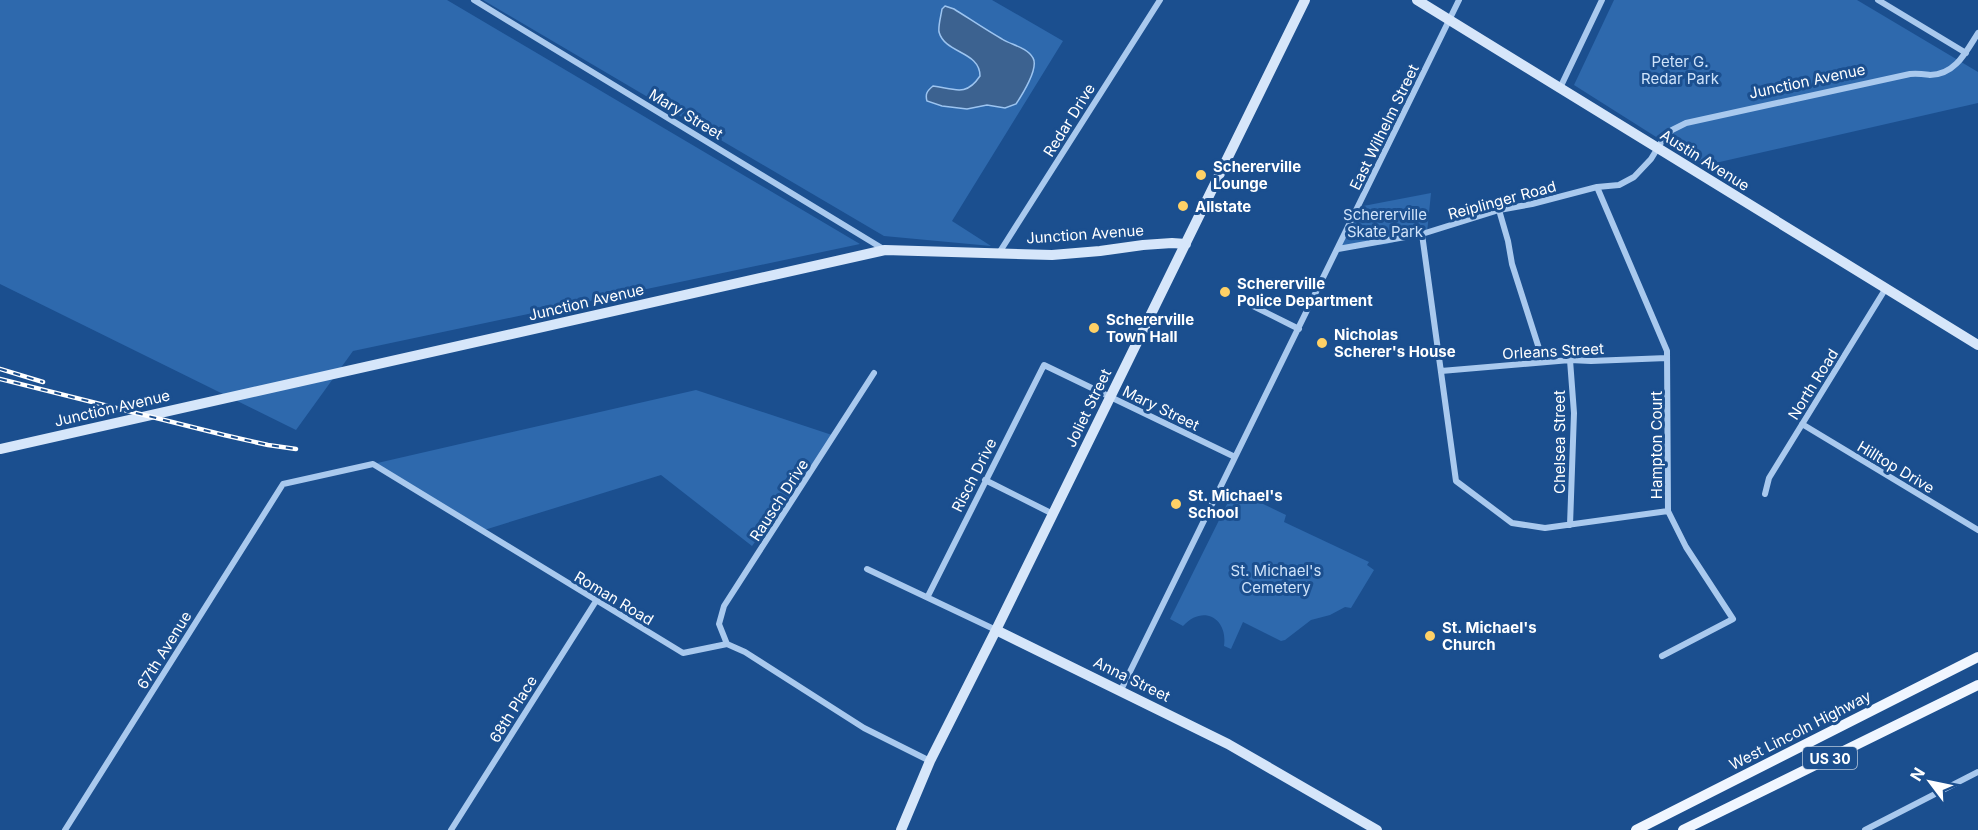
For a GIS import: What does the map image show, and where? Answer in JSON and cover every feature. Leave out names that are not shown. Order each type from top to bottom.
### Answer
[{"type":"main road","name":"West Lincoln Highway","points":[[1636,830],[1978,657]]},
{"type":"main road","name":"US 30","points":[[1683,830],[1978,685]]},
{"type":"street","name":"Mary Street","points":[[474,0],[885,250]]},
{"type":"street","name":"Redar Drive","points":[[999,254],[1160,0]]},
{"type":"street","name":"Joliet Street","points":[[901,830],[930,761],[1305,0]]},
{"type":"street","name":"Austin Avenue","points":[[1417,0],[1978,345]]},
{"type":"street","name":"East Wilhelm Street","points":[[1121,690],[1459,0]]},
{"type":"street","points":[[1560,88],[1602,0]]},
{"type":"street","points":[[1878,0],[1886,2],[1966,53]]},
{"type":"street","name":"Junction Avenue","points":[[1658,148],[1672,130],[1686,123],[1910,74],[1941,73],[1951,69],[1966,53],[1978,33]]},
{"type":"street","name":"Reiplinger Road","points":[[1338,249],[1422,234],[1499,210],[1598,187],[1619,185],[1634,177],[1658,148]]},
{"type":"street","name":"Hampton Court","points":[[1598,187],[1667,351],[1668,512],[1686,547],[1733,619],[1662,656]]},
{"type":"street","points":[[1499,210],[1512,264],[1543,361]]},
{"type":"street","points":[[1422,234],[1456,481],[1512,523],[1545,528],[1668,512]]},
{"type":"street","name":"Junction Avenue","points":[[0,449],[885,250],[1052,255],[1143,245],[1185,244]]},
{"type":"street","name":"North Road","points":[[1765,494],[1769,478],[1886,288]]},
{"type":"street","points":[[1249,304],[1299,329]]},
{"type":"street","name":"Orleans Street","points":[[1441,371],[1543,361],[1667,358]]},
{"type":"street","name":"Chelsea Street","points":[[1569,360],[1574,413],[1570,525]]},
{"type":"street","name":"Mary Street","points":[[1044,365],[1235,458]]},
{"type":"street","name":"Risch Drive","points":[[928,596],[1044,365]]},
{"type":"street","name":"Rausch Drive","points":[[727,644],[719,624],[724,606],[874,373]]},
{"type":"street","name":"Hilltop Drive","points":[[1802,424],[1978,530]]},
{"type":"street","name":"Roman Road","points":[[283,484],[373,464],[683,653],[727,644]]},
{"type":"street","points":[[985,480],[1053,514]]},
{"type":"street","name":"67th Avenue","points":[[65,830],[283,484]]},
{"type":"street","name":"Anna Street","points":[[867,568],[1228,744],[1377,830]]},
{"type":"street","name":"68th Place","points":[[451,830],[596,601]]},
{"type":"street","points":[[727,644],[745,652],[864,728],[930,761]]},
{"type":"street","points":[[1865,830],[1978,772]]},
{"type":"green space","points":[[0,0],[447,0],[860,244],[353,351],[296,430],[0,284]]},
{"type":"green space","points":[[483,0],[992,0],[1063,41],[952,221],[991,246],[884,236]]},
{"type":"green space","name":"Peter G. Redar Park","points":[[1614,0],[1857,0],[1978,72],[1978,103],[1702,166],[1574,85]]},
{"type":"green space","name":"Schererville Skate Park","points":[[1431,193],[1427,233],[1387,244],[1338,249],[1358,207]]},
{"type":"green space","points":[[696,390],[835,436],[752,546],[661,475],[481,531],[373,464]]},
{"type":"green space","name":"St. Michael's Cemetery","points":[[1234,490],[1286,515],[1284,522],[1369,562],[1367,565],[1374,570],[1351,608],[1345,607],[1330,615],[1311,620],[1281,641],[1243,622],[1231,649],[1224,646],[1222,628],[1212,617],[1198,616],[1183,626],[1170,619]]},
{"type":"shaded area","points":[[945,6],[1023,49],[1033,58],[1034,68],[1016,104],[1005,108],[987,105],[967,109],[942,106],[927,101],[927,93],[933,86],[954,90],[965,89],[975,83],[980,76],[978,68],[969,57],[942,39],[939,27],[942,9]]},
{"type":"railway","points":[[0,369],[43,382]]},
{"type":"railway","points":[[0,379],[224,435],[296,449]]},
{"type":"place","name":"Schererville Lounge","points":[[1201,175]]},
{"type":"place","name":"Allstate","points":[[1183,206]]},
{"type":"place","name":"Schererville Police Department","points":[[1225,292]]},
{"type":"place","name":"Schererville Town Hall","points":[[1094,328]]},
{"type":"place","name":"Nicholas Scherer's House","points":[[1322,343]]},
{"type":"place","name":"St. Michael's School","points":[[1176,504]]},
{"type":"place","name":"St. Michael's Church","points":[[1430,636]]}]
